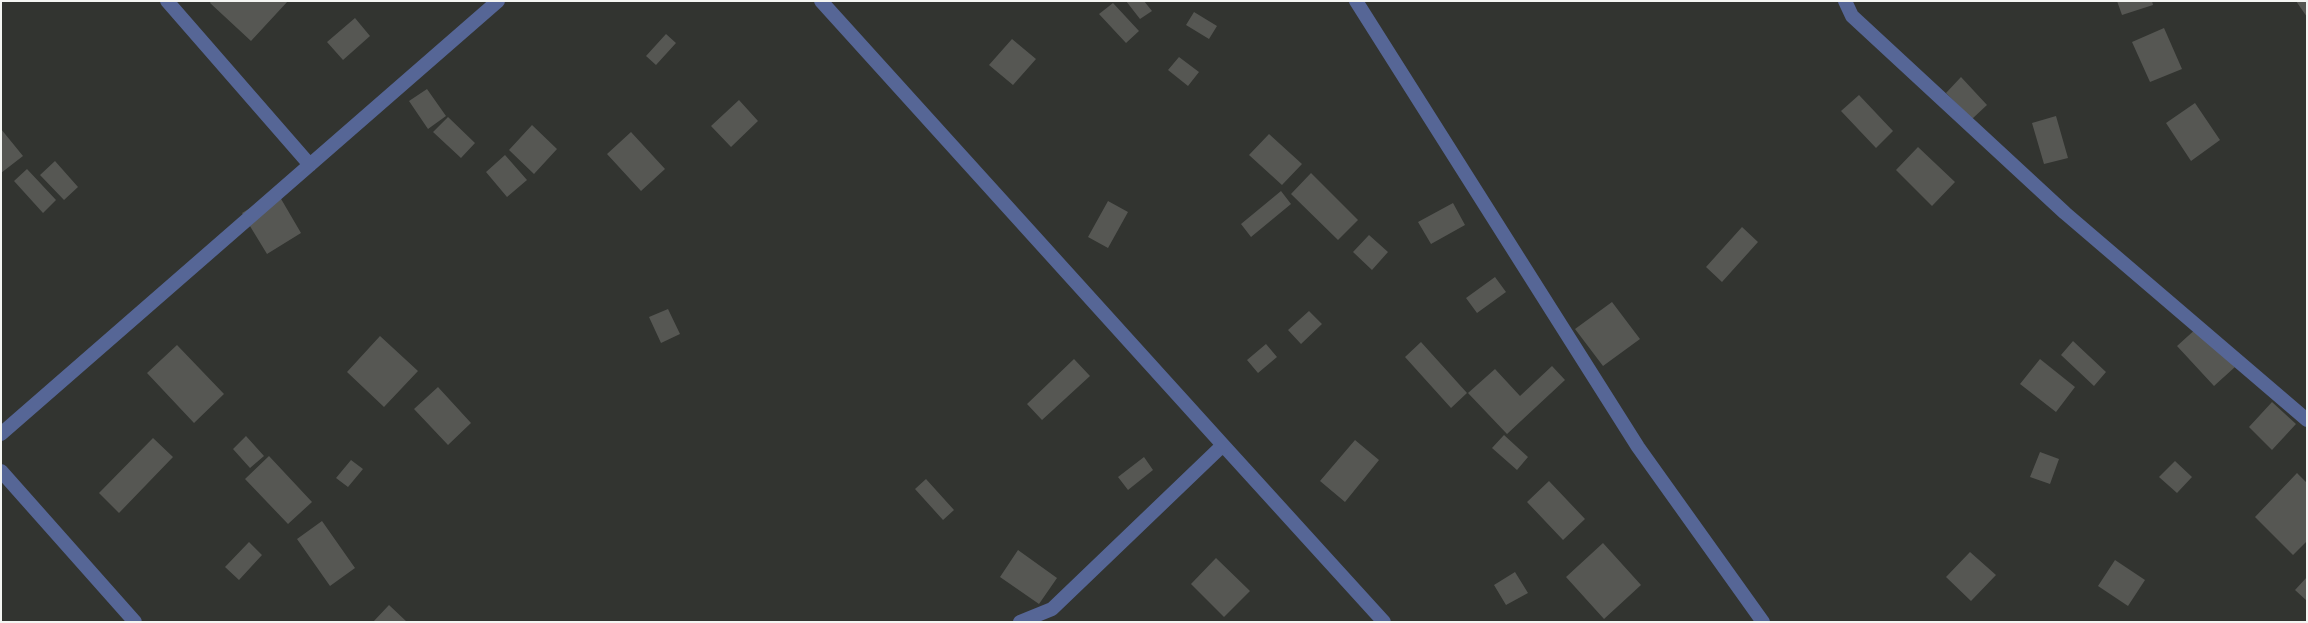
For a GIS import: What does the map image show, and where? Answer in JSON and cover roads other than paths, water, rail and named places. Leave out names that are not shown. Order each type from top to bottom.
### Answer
[{"type":"street","points":[[166,1],[310,165]]},
{"type":"street","points":[[1,434],[498,1]]},
{"type":"street","points":[[821,1],[1384,622]]},
{"type":"street","points":[[1356,1],[1638,447],[1763,622]]},
{"type":"street","points":[[1846,1],[1852,16],[2065,213],[2307,420]]},
{"type":"street","points":[[1020,622],[1052,609],[1223,445]]},
{"type":"street","points":[[1,471],[135,622]]}]
